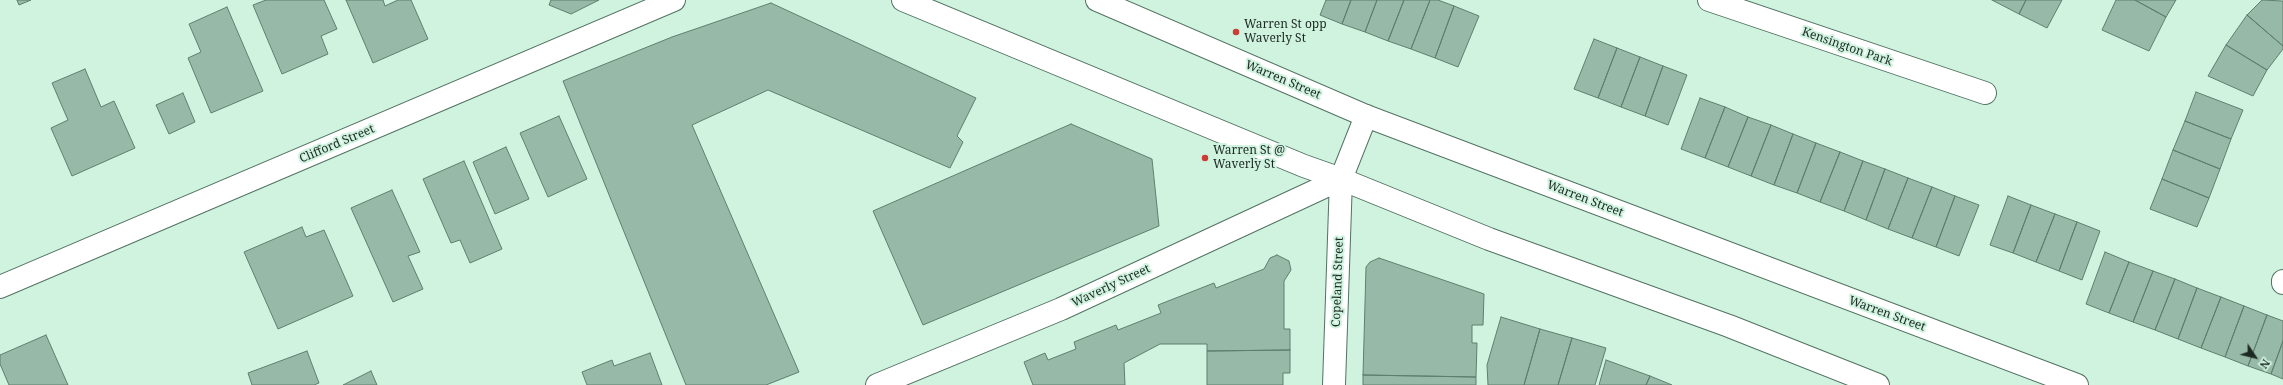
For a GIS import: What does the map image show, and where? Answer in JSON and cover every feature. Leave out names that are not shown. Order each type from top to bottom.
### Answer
[{"type":"main road","name":"Clifford Street","points":[[0,286],[674,0]]},
{"type":"main road","points":[[903,0],[1304,166],[1341,179],[1489,239],[1729,326],[1878,385]]},
{"type":"main road","name":"Warren Street","points":[[1098,0],[1366,116],[2077,385]]},
{"type":"main road","name":"Kensington Park","points":[[1709,0],[1985,93]]},
{"type":"main road","name":"Copeland Street","points":[[1334,385],[1341,179],[1366,116]]},
{"type":"main road","name":"Waverly Street","points":[[878,385],[1062,309],[1341,179]]},
{"type":"building","points":[[17,0],[31,0],[19,5]]},
{"type":"building","points":[[266,0],[324,0],[337,29],[321,36],[328,54],[282,74],[253,5]]},
{"type":"building","points":[[346,0],[383,0],[385,6],[398,0],[411,0],[428,39],[373,63]]},
{"type":"building","points":[[551,0],[599,0],[571,14],[549,5]]},
{"type":"building","points":[[1326,0],[1351,0],[1342,24],[1320,15]]},
{"type":"building","points":[[1351,0],[1377,0],[1365,32],[1342,24]]},
{"type":"building","points":[[1377,0],[1404,0],[1388,41],[1365,32]]},
{"type":"building","points":[[1404,0],[1430,0],[1411,49],[1388,41]]},
{"type":"building","points":[[1430,0],[1438,0],[1454,6],[1435,58],[1411,49]]},
{"type":"building","points":[[1992,0],[2026,0],[2019,14]]},
{"type":"building","points":[[2026,0],[2062,0],[2047,28],[2019,14]]},
{"type":"building","points":[[2116,0],[2135,0],[2166,17],[2149,51],[2102,30]]},
{"type":"building","points":[[2135,0],[2176,0],[2166,17]]},
{"type":"building","points":[[2262,0],[2283,1],[2283,46],[2247,15]]},
{"type":"building","points":[[771,3],[976,98],[957,136],[963,142],[950,168],[768,90],[692,125],[799,372],[766,385],[686,385],[563,81],[672,37]]},
{"type":"building","points":[[1454,6],[1479,16],[1458,67],[1435,58]]},
{"type":"building","points":[[227,7],[263,91],[211,113],[188,58],[201,52],[189,24]]},
{"type":"building","points":[[2247,15],[2283,46],[2283,49],[2267,70],[2226,45]]},
{"type":"building","points":[[1594,39],[1617,48],[1598,98],[1574,89]]},
{"type":"building","points":[[2226,45],[2267,70],[2253,96],[2208,76]]},
{"type":"building","points":[[1617,48],[1640,57],[1621,107],[1598,98]]},
{"type":"building","points":[[1640,57],[1663,66],[1645,116],[1621,107]]},
{"type":"building","points":[[1663,66],[1687,75],[1668,125],[1645,116]]},
{"type":"building","points":[[85,69],[101,107],[114,101],[135,148],[72,176],[51,128],[68,120],[52,83]]},
{"type":"building","points":[[2196,92],[2243,110],[2231,139],[2185,121]]},
{"type":"building","points":[[183,93],[195,122],[169,134],[156,105]]},
{"type":"building","points":[[1700,98],[1725,107],[1705,158],[1681,149]]},
{"type":"building","points":[[1725,107],[1748,117],[1728,167],[1705,158]]},
{"type":"building","points":[[559,116],[587,179],[548,197],[520,133]]},
{"type":"building","points":[[1748,117],[1771,125],[1751,176],[1728,167]]},
{"type":"building","points":[[2185,121],[2231,139],[2220,169],[2173,150]]},
{"type":"building","points":[[1071,124],[1152,159],[1159,226],[923,325],[873,211]]},
{"type":"building","points":[[1771,125],[1793,134],[1774,185],[1751,176]]},
{"type":"building","points":[[1793,134],[1816,143],[1797,193],[1774,185]]},
{"type":"building","points":[[1816,143],[1840,152],[1820,202],[1797,193]]},
{"type":"building","points":[[506,147],[529,199],[495,214],[473,162]]},
{"type":"building","points":[[2173,150],[2220,169],[2209,198],[2162,179]]},
{"type":"building","points":[[1840,152],[1863,161],[1844,211],[1820,202]]},
{"type":"building","points":[[464,161],[502,249],[470,263],[460,240],[451,243],[423,179]]},
{"type":"building","points":[[1863,161],[1885,169],[1866,220],[1844,211]]},
{"type":"building","points":[[1885,169],[1908,178],[1888,229],[1866,220]]},
{"type":"building","points":[[1908,178],[1932,187],[1912,238],[1888,229]]},
{"type":"building","points":[[2162,179],[2209,198],[2197,227],[2150,209]]},
{"type":"building","points":[[1932,187],[1955,196],[1936,247],[1912,238]]},
{"type":"building","points":[[392,190],[420,252],[408,256],[423,289],[393,302],[351,208]]},
{"type":"building","points":[[1955,196],[1979,205],[1959,256],[1936,247]]},
{"type":"building","points":[[2008,196],[2031,205],[2013,253],[1990,245]]},
{"type":"building","points":[[2031,205],[2055,214],[2036,262],[2013,253]]},
{"type":"building","points":[[2055,214],[2077,222],[2059,271],[2036,262]]},
{"type":"building","points":[[2077,222],[2100,231],[2082,280],[2059,271]]},
{"type":"building","points":[[302,227],[306,237],[324,230],[353,296],[278,329],[244,252]]},
{"type":"building","points":[[2105,252],[2129,262],[2109,313],[2086,304]]},
{"type":"building","points":[[1277,255],[1289,261],[1291,270],[1284,281],[1284,329],[1290,329],[1290,350],[1207,351],[1207,344],[1160,344],[1124,363],[1125,385],[1033,385],[1024,362],[1045,353],[1048,360],[1076,349],[1074,342],[1116,325],[1118,330],[1161,313],[1158,305],[1214,283],[1216,288],[1264,269],[1270,258]]},
{"type":"building","points":[[1379,258],[1484,294],[1483,325],[1472,325],[1472,343],[1477,343],[1476,377],[1363,375],[1366,267],[1370,262]]},
{"type":"building","points":[[2129,262],[2153,271],[2133,322],[2109,313]]},
{"type":"building","points":[[2153,271],[2175,279],[2155,330],[2133,322]]},
{"type":"building","points":[[2175,279],[2197,288],[2178,339],[2155,330]]},
{"type":"building","points":[[2197,288],[2221,297],[2201,348],[2178,339]]},
{"type":"building","points":[[2221,297],[2244,306],[2225,357],[2201,348]]},
{"type":"building","points":[[2244,306],[2267,315],[2248,366],[2225,357]]},
{"type":"building","points":[[2267,315],[2283,321],[2283,341],[2271,374],[2248,366]]},
{"type":"building","points":[[1501,317],[1540,329],[1524,385],[1488,385],[1487,365]]},
{"type":"building","points":[[1540,329],[1572,338],[1558,385],[1524,385]]},
{"type":"building","points":[[46,335],[68,385],[9,385],[0,364],[0,355]]},
{"type":"building","points":[[1572,338],[1606,348],[1595,385],[1558,385]]},
{"type":"building","points":[[2283,341],[2283,379],[2271,374]]},
{"type":"building","points":[[1290,350],[1290,373],[1283,373],[1283,385],[1207,385],[1207,351]]},
{"type":"building","points":[[307,351],[319,383],[314,385],[252,385],[248,373]]},
{"type":"building","points":[[650,353],[662,385],[587,385],[582,372],[612,360],[614,366]]},
{"type":"building","points":[[1606,360],[1650,376],[1646,385],[1599,385]]},
{"type":"building","points":[[371,371],[377,385],[343,385]]},
{"type":"building","points":[[1363,375],[1476,377],[1476,385],[1363,385]]},
{"type":"building","points":[[1650,376],[1672,385],[1646,385]]},
{"type":"place","name":"Warren St opp Waverly St","points":[[1236,32]]},
{"type":"place","name":"Warren St @ Waverly St","points":[[1205,158]]}]
